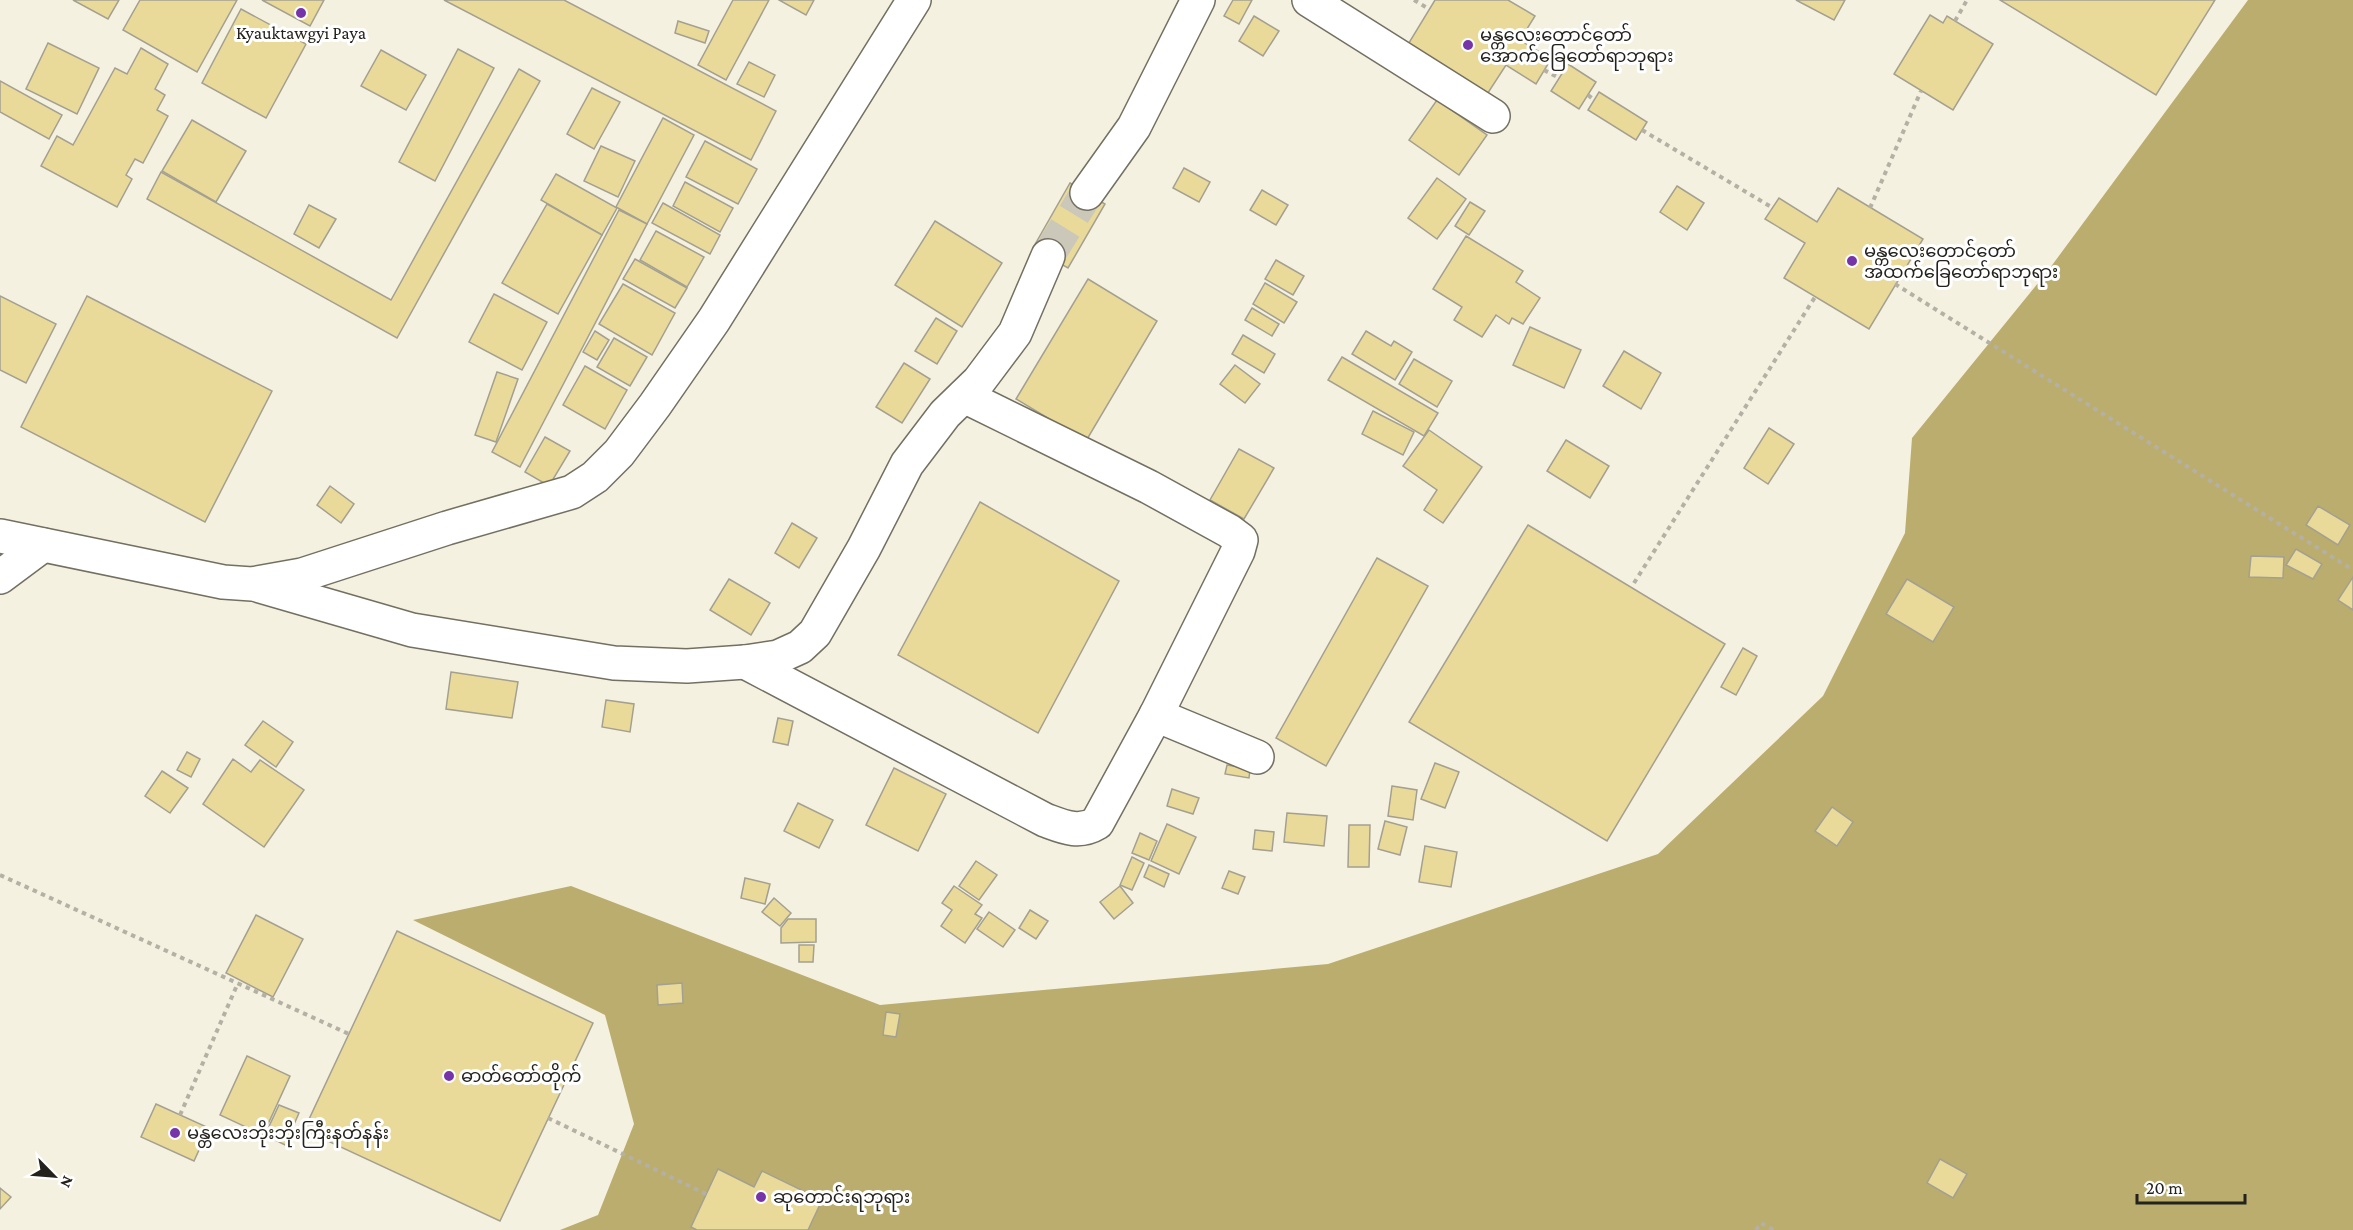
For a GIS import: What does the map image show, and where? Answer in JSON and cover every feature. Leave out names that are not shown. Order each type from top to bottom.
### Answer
[{"type":"street","points":[[252,584],[302,575],[447,528],[572,492],[595,477],[619,453],[649,414],[714,320],[914,0]]},
{"type":"street","points":[[1087,193],[1134,127],[1198,0]]},
{"type":"street","points":[[1309,0],[1493,116]]},
{"type":"street","points":[[0,536],[223,582],[252,584],[412,630],[614,663],[687,666],[778,657],[800,647],[815,633],[864,548],[907,464],[945,414],[979,381],[1015,333],[1048,256]]},
{"type":"street","points":[[745,662],[1045,820],[1080,830],[1097,823],[1155,715],[1238,551],[1241,540],[1229,531],[1149,487],[964,396]]},
{"type":"street","points":[[0,577],[43,545]]},
{"type":"street","points":[[1155,715],[1257,757]]},
{"type":"path","points":[[1414,0],[1429,9]]},
{"type":"path","points":[[1955,21],[1967,0]]},
{"type":"path","points":[[1544,70],[1559,78]]},
{"type":"path","points":[[1870,207],[1921,91]]},
{"type":"path","points":[[1588,95],[1594,100]]},
{"type":"path","points":[[1642,130],[1773,207]]},
{"type":"path","points":[[1895,284],[2353,570]]},
{"type":"path","points":[[1634,583],[1815,297]]},
{"type":"path","points":[[0,875],[349,1034]]},
{"type":"path","points":[[180,1115],[238,983]]},
{"type":"path","points":[[548,1118],[706,1194]]},
{"type":"path","points":[[1756,1230],[1761,1223],[1774,1230]]},
{"type":"shaded area","points":[[2248,0],[2353,0],[2353,1230],[560,1230],[598,1215],[634,1124],[605,1015],[413,920],[571,886],[880,1005],[1328,964],[1658,854],[1823,696],[1905,533],[1912,438],[2047,272]]},
{"type":"building","points":[[73,0],[119,0],[108,19]]},
{"type":"building","points":[[140,0],[237,0],[197,72],[123,30]]},
{"type":"building","name":"Kyauktawgyi Paya","points":[[262,0],[324,0],[310,26]]},
{"type":"building","points":[[444,0],[564,0],[776,111],[751,160]]},
{"type":"building","points":[[733,0],[769,0],[726,80],[698,65]]},
{"type":"building","points":[[779,0],[814,0],[806,15]]},
{"type":"building","points":[[1233,0],[1252,0],[1239,24],[1224,16]]},
{"type":"building","name":"မန္တ‌လေးတောင်တော် အောက်ခြေတော်ရာဘုရား‌","points":[[1435,0],[1508,0],[1535,16],[1520,40],[1551,59],[1536,84],[1506,65],[1484,99],[1404,51]]},
{"type":"building","points":[[1796,0],[1845,0],[1834,20]]},
{"type":"building","points":[[2000,0],[2215,0],[2156,95]]},
{"type":"building","points":[[241,9],[306,44],[266,118],[202,83]]},
{"type":"building","points":[[1930,15],[1943,23],[1947,16],[1993,44],[1953,110],[1894,74]]},
{"type":"building","points":[[1254,16],[1279,31],[1263,56],[1239,41]]},
{"type":"building","points":[[678,21],[709,31],[705,43],[675,33]]},
{"type":"building","points":[[48,43],[99,68],[77,114],[26,89]]},
{"type":"building","points":[[141,48],[168,64],[155,89],[165,95],[157,110],[168,116],[143,163],[135,159],[126,175],[132,179],[117,207],[41,166],[57,136],[73,145],[115,68],[127,74]]},
{"type":"building","points":[[458,49],[494,68],[435,181],[399,162]]},
{"type":"building","points":[[381,50],[426,75],[406,110],[361,86]]},
{"type":"building","points":[[749,62],[775,75],[764,97],[737,84]]},
{"type":"building","points":[[1568,64],[1596,82],[1579,109],[1551,91]]},
{"type":"building","points":[[519,69],[540,81],[397,338],[147,199],[161,172],[391,300]]},
{"type":"building","points":[[0,81],[62,115],[49,139],[0,112]]},
{"type":"building","points":[[592,88],[620,102],[594,149],[567,134]]},
{"type":"building","points":[[1599,92],[1647,122],[1636,140],[1588,110]]},
{"type":"building","points":[[1437,100],[1487,135],[1459,175],[1409,140]]},
{"type":"building","points":[[663,118],[694,135],[647,224],[616,207]]},
{"type":"building","points":[[192,120],[246,151],[216,202],[162,171]]},
{"type":"building","points":[[705,141],[757,169],[738,204],[686,177]]},
{"type":"building","points":[[601,146],[635,161],[618,197],[584,181]]},
{"type":"building","points":[[1184,168],[1210,182],[1199,202],[1173,188]]},
{"type":"building","points":[[556,174],[617,208],[602,235],[541,200]]},
{"type":"building","points":[[1437,178],[1466,199],[1437,239],[1408,218]]},
{"type":"building","points":[[685,182],[733,208],[720,232],[673,206]]},
{"type":"building","points":[[1070,183],[1105,204],[1068,268],[1033,248]]},
{"type":"building","points":[[1677,186],[1704,203],[1687,230],[1660,212]]},
{"type":"building","name":"မန္တ‌လေးတောင်တော် အထက်ခြေတော်ရာဘုရား‌","points":[[1838,188],[1923,239],[1869,329],[1784,278],[1805,243],[1765,219],[1779,198],[1817,222]]},
{"type":"building","points":[[1262,190],[1288,205],[1276,225],[1250,210]]},
{"type":"building","points":[[1470,202],[1485,211],[1469,235],[1455,226]]},
{"type":"building","points":[[663,203],[720,235],[710,254],[652,223]]},
{"type":"building","points":[[547,204],[602,235],[558,314],[502,283]]},
{"type":"building","points":[[309,205],[336,219],[319,248],[294,234]]},
{"type":"building","points":[[619,210],[647,224],[520,467],[492,452]]},
{"type":"building","points":[[935,221],[1002,263],[962,327],[895,285]]},
{"type":"building","points":[[656,231],[704,257],[687,287],[640,260]]},
{"type":"building","points":[[1466,236],[1523,271],[1516,282],[1540,298],[1523,324],[1512,318],[1509,324],[1496,315],[1482,337],[1454,320],[1462,307],[1433,289]]},
{"type":"building","points":[[635,259],[687,288],[675,308],[623,279]]},
{"type":"building","points":[[1276,260],[1304,276],[1293,295],[1265,279]]},
{"type":"building","points":[[1088,279],[1157,321],[1086,441],[1016,399]]},
{"type":"building","points":[[1265,283],[1297,302],[1284,323],[1253,304]]},
{"type":"building","points":[[623,284],[675,313],[652,355],[599,324]]},
{"type":"building","points":[[494,294],[547,322],[522,370],[469,342]]},
{"type":"building","points":[[0,296],[56,324],[26,383],[0,370]]},
{"type":"building","points":[[87,296],[272,391],[205,522],[21,427]]},
{"type":"building","points":[[1252,308],[1279,324],[1272,336],[1245,320]]},
{"type":"building","points":[[936,318],[957,331],[937,364],[915,351]]},
{"type":"building","points":[[1530,327],[1581,350],[1564,388],[1513,365]]},
{"type":"building","points":[[595,331],[609,340],[597,360],[583,352]]},
{"type":"building","points":[[1366,331],[1391,346],[1394,341],[1412,352],[1395,380],[1352,354]]},
{"type":"building","points":[[1243,335],[1275,354],[1264,373],[1232,354]]},
{"type":"building","points":[[614,338],[647,357],[630,386],[597,367]]},
{"type":"building","points":[[1624,351],[1661,373],[1641,409],[1603,386]]},
{"type":"building","points":[[1342,357],[1438,413],[1424,436],[1328,380]]},
{"type":"building","points":[[1414,359],[1452,381],[1437,407],[1399,384]]},
{"type":"building","points":[[904,363],[930,379],[902,423],[876,407]]},
{"type":"building","points":[[1235,365],[1260,384],[1245,403],[1220,384]]},
{"type":"building","points":[[585,366],[627,390],[605,429],[563,405]]},
{"type":"building","points":[[497,372],[518,379],[496,442],[475,435]]},
{"type":"building","points":[[1373,411],[1414,432],[1403,455],[1362,434]]},
{"type":"building","points":[[1769,428],[1794,444],[1768,484],[1744,468]]},
{"type":"building","points":[[1429,430],[1482,467],[1443,523],[1424,510],[1437,490],[1403,466]]},
{"type":"building","points":[[545,437],[570,451],[549,486],[525,472]]},
{"type":"building","points":[[1566,440],[1609,466],[1590,498],[1547,471]]},
{"type":"building","points":[[1239,449],[1274,468],[1244,519],[1210,500]]},
{"type":"building","points":[[330,486],[354,504],[341,523],[317,505]]},
{"type":"building","points":[[980,502],[1119,581],[1038,733],[898,655]]},
{"type":"building","points":[[2318,506],[2350,525],[2338,545],[2306,525]]},
{"type":"building","points":[[792,523],[817,538],[799,568],[775,553]]},
{"type":"building","points":[[1528,525],[1725,644],[1607,841],[1409,722]]},
{"type":"building","points":[[2296,549],[2322,564],[2313,579],[2286,565]]},
{"type":"building","points":[[2251,556],[2284,557],[2283,578],[2249,577]]},
{"type":"building","points":[[1377,558],[1428,586],[1326,766],[1276,738]]},
{"type":"building","points":[[2353,577],[2353,610],[2338,600]]},
{"type":"building","points":[[729,579],[770,603],[751,635],[710,610]]},
{"type":"building","points":[[1907,579],[1954,607],[1933,642],[1886,614]]},
{"type":"building","points":[[1743,648],[1757,656],[1736,695],[1721,687]]},
{"type":"building","points":[[451,672],[518,682],[512,718],[446,709]]},
{"type":"building","points":[[606,700],[634,704],[630,732],[602,727]]},
{"type":"building","points":[[778,718],[793,721],[788,745],[773,742]]},
{"type":"building","points":[[263,721],[293,742],[276,767],[245,745]]},
{"type":"building","points":[[187,752],[200,759],[191,777],[177,770]]},
{"type":"building","points":[[233,759],[251,772],[260,760],[304,790],[264,847],[203,804]]},
{"type":"building","points":[[1435,763],[1459,772],[1445,808],[1421,799]]},
{"type":"building","points":[[1227,765],[1250,769],[1249,778],[1225,774]]},
{"type":"building","points":[[894,768],[946,794],[918,851],[866,825]]},
{"type":"building","points":[[162,771],[188,788],[170,813],[145,796]]},
{"type":"building","points":[[1392,786],[1417,790],[1413,820],[1388,816]]},
{"type":"building","points":[[1172,789],[1199,798],[1193,814],[1167,806]]},
{"type":"building","points":[[798,803],[833,820],[819,848],[784,831]]},
{"type":"building","points":[[1832,807],[1853,822],[1837,846],[1815,831]]},
{"type":"building","points":[[1287,813],[1327,816],[1324,846],[1284,842]]},
{"type":"building","points":[[1385,821],[1407,827],[1400,855],[1378,849]]},
{"type":"building","points":[[1167,824],[1196,837],[1179,874],[1151,861]]},
{"type":"building","points":[[1349,825],[1370,825],[1369,867],[1348,867]]},
{"type":"building","points":[[1255,830],[1274,832],[1272,851],[1253,849]]},
{"type":"building","points":[[1140,833],[1157,841],[1149,860],[1132,853]]},
{"type":"building","points":[[1425,846],[1457,852],[1451,887],[1419,882]]},
{"type":"building","points":[[1132,857],[1144,863],[1132,890],[1120,885]]},
{"type":"building","points":[[976,861],[997,875],[979,900],[959,886]]},
{"type":"building","points":[[1149,865],[1169,874],[1164,887],[1144,877]]},
{"type":"building","points":[[1229,871],[1245,877],[1238,894],[1222,888]]},
{"type":"building","points":[[745,878],[770,884],[765,904],[741,898]]},
{"type":"building","points":[[954,886],[982,905],[975,914],[982,918],[965,943],[941,926],[952,910],[942,903]]},
{"type":"building","points":[[1120,886],[1133,903],[1114,919],[1100,902]]},
{"type":"building","points":[[774,898],[791,913],[780,926],[762,912]]},
{"type":"building","points":[[1030,910],[1048,921],[1036,939],[1019,928]]},
{"type":"building","points":[[989,912],[1015,930],[1003,947],[977,929]]},
{"type":"building","points":[[256,915],[303,939],[273,997],[226,973]]},
{"type":"building","points":[[788,919],[816,919],[816,942],[781,943],[781,928]]},
{"type":"building","name":"ဓာတ်တော်တိုက်","points":[[397,931],[593,1023],[500,1221],[304,1130]]},
{"type":"building","points":[[799,945],[814,945],[813,962],[799,962]]},
{"type":"building","points":[[682,983],[683,1003],[658,1005],[657,985]]},
{"type":"building","points":[[886,1012],[900,1014],[896,1037],[883,1035]]},
{"type":"building","points":[[247,1056],[290,1076],[263,1135],[220,1115]]},
{"type":"building","name":"မန္တလေးဘိုးဘိုးကြီးနတ်နန်း","points":[[156,1104],[209,1128],[194,1161],[141,1137]]},
{"type":"building","points":[[279,1105],[299,1113],[285,1145],[265,1135]]},
{"type":"building","points":[[1940,1159],[1967,1174],[1953,1198],[1927,1183]]},
{"type":"building","name":"ဆုတောင်းရဘုရား","points":[[718,1169],[754,1187],[762,1171],[822,1200],[808,1230],[697,1230],[691,1227]]},
{"type":"building","points":[[0,1188],[11,1197],[0,1209]]},
{"type":"tunnel","points":[[1048,256],[1087,193]]},
{"type":"place","name":"Kyauktawgyi Paya","points":[[301,13]]},
{"type":"place","name":"မန္တ‌လေးတောင်တော် အောက်ခြေတော်ရာဘုရား‌","points":[[1468,45]]},
{"type":"place","name":"မန္တ‌လေးတောင်တော် အထက်ခြေတော်ရာဘုရား‌","points":[[1852,261]]},
{"type":"place","name":"ဓာတ်တော်တိုက်","points":[[449,1076]]},
{"type":"place","name":"မန္တလေးဘိုးဘိုးကြီးနတ်နန်း","points":[[175,1133]]},
{"type":"place","name":"ဆုတောင်းရဘုရား","points":[[761,1197]]}]
